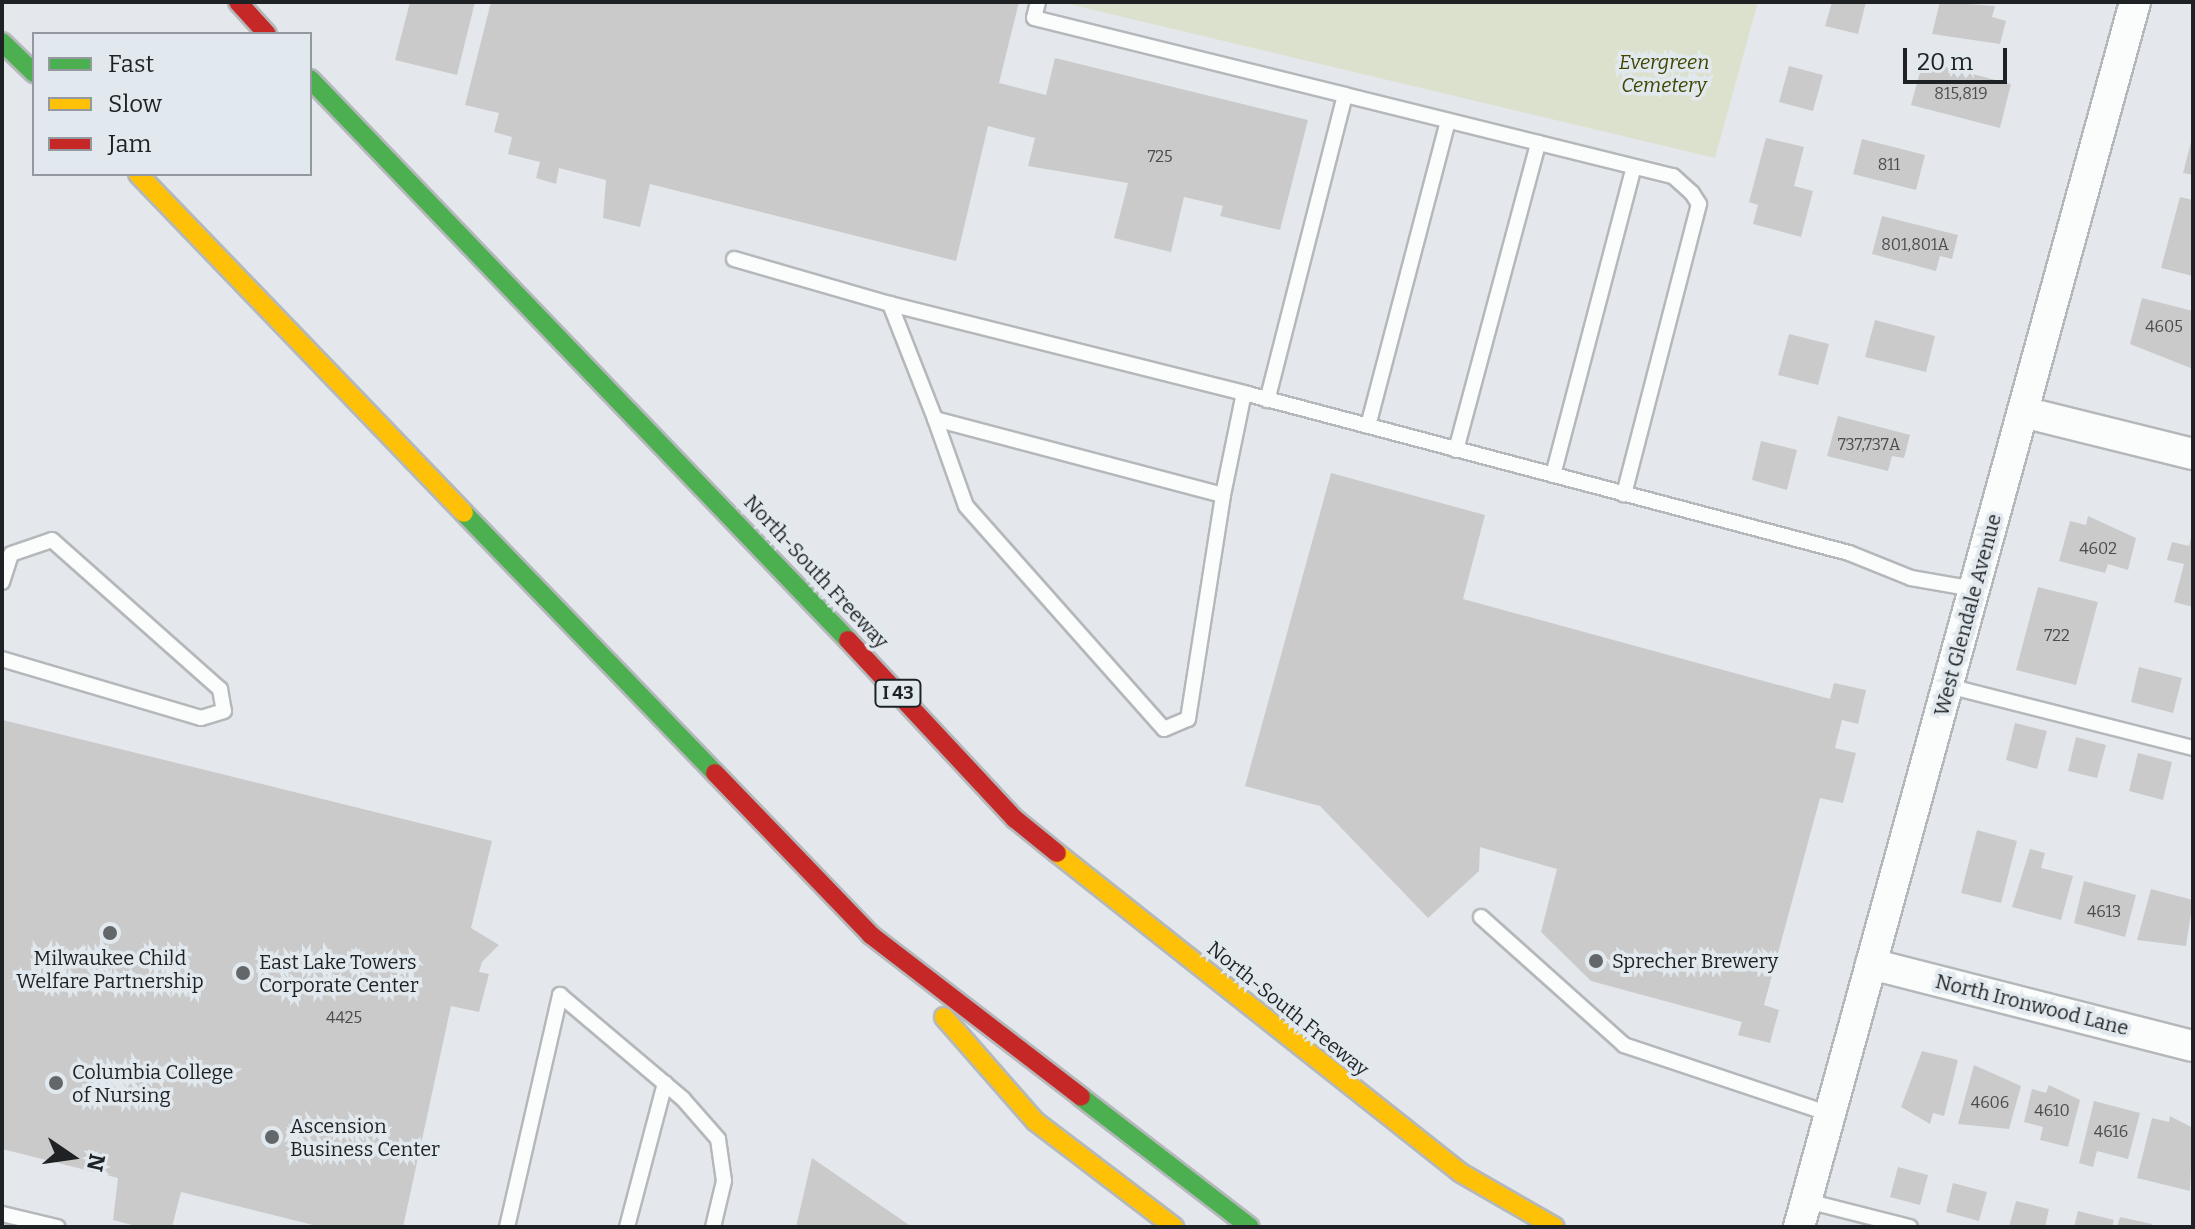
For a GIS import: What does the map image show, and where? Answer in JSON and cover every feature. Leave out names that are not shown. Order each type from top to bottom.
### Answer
[{"type":"highway","points":[[238,2],[265,32]]},
{"type":"highway","points":[[2,42],[32,71]]},
{"type":"highway","name":"North-South Freeway","points":[[312,81],[657,435],[1015,819],[1461,1173],[1555,1227]]},
{"type":"highway","points":[[140,176],[871,935],[1035,1121],[1174,1227]]},
{"type":"highway","points":[[871,935],[1250,1227]]},
{"type":"street","name":"West Glendale Avenue","points":[[1803,1214],[2135,2]]},
{"type":"street","points":[[2023,412],[2193,454]]},
{"type":"street","name":"North Ironwood Lane","points":[[1871,964],[2193,1046]]},
{"type":"lane","points":[[1038,2],[1034,18],[1683,181],[1699,204],[1624,494]]},
{"type":"lane","points":[[1267,400],[1345,95]]},
{"type":"lane","points":[[1368,426],[1448,121]]},
{"type":"lane","points":[[1456,450],[1538,143]]},
{"type":"lane","points":[[1553,475],[1634,167]]},
{"type":"lane","points":[[734,259],[890,304],[1244,393],[1849,553],[1911,578],[1974,589]]},
{"type":"lane","points":[[890,304],[966,506],[1164,729],[1188,719],[1223,495],[1244,393]]},
{"type":"lane","points":[[935,419],[1223,495]]},
{"type":"lane","points":[[2,582],[11,554],[52,540],[220,689],[224,711],[201,718],[2,659]]},
{"type":"lane","points":[[1948,686],[2193,748]]},
{"type":"lane","points":[[1481,917],[1624,1045],[1830,1114]]},
{"type":"lane","points":[[507,1227],[560,995],[665,1083],[718,1139],[724,1181],[713,1227]]},
{"type":"lane","points":[[627,1227],[665,1083]]},
{"type":"lane","points":[[2,1214],[57,1227]]},
{"type":"lane","points":[[1803,1214],[1910,1227]]},
{"type":"green space","name":"Evergreen Cemetery","points":[[1060,2],[1758,2],[1715,158]]},
{"type":"building","points":[[410,2],[475,2],[457,75],[395,60]]},
{"type":"building","points":[[491,2],[1019,2],[999,83],[1046,95],[1055,58],[1308,120],[1280,230],[1220,216],[1223,206],[1184,197],[1171,252],[1114,238],[1128,183],[1028,166],[1035,138],[988,126],[956,261],[650,184],[640,227],[603,218],[606,180],[559,168],[556,184],[536,178],[540,162],[508,154],[512,137],[494,132],[499,113],[465,105]]},
{"type":"building","points":[[1832,2],[1866,2],[1858,34],[1825,26]]},
{"type":"building","points":[[1940,2],[1995,6],[1992,17],[2006,21],[2000,44],[1932,34]]},
{"type":"building","points":[[1923,61],[2011,84],[2000,128],[1911,105]]},
{"type":"building","points":[[1789,66],[1823,75],[1813,111],[1779,102]]},
{"type":"building","points":[[1766,138],[1804,147],[1794,186],[1813,191],[1801,237],[1753,224],[1758,205],[1749,202]]},
{"type":"building","points":[[2193,138],[2193,175],[2183,173]]},
{"type":"building","points":[[1862,139],[1925,155],[1916,190],[1853,174]]},
{"type":"building","points":[[2180,197],[2193,200],[2193,276],[2161,268]]},
{"type":"building","points":[[1882,216],[1958,235],[1952,259],[1940,256],[1936,271],[1872,254]]},
{"type":"building","points":[[2142,298],[2193,311],[2193,369],[2130,344]]},
{"type":"building","points":[[1875,320],[1935,336],[1926,372],[1865,357]]},
{"type":"building","points":[[1789,334],[1829,344],[1818,385],[1778,375]]},
{"type":"building","points":[[1838,416],[1910,435],[1904,458],[1892,456],[1888,471],[1827,456]]},
{"type":"building","points":[[1761,441],[1797,450],[1787,490],[1752,480]]},
{"type":"building","points":[[1331,473],[1485,515],[1463,599],[1830,699],[1834,683],[1866,690],[1858,724],[1842,720],[1835,748],[1856,753],[1843,803],[1820,798],[1764,1005],[1779,1010],[1770,1043],[1738,1035],[1742,1022],[1591,981],[1541,932],[1557,869],[1480,847],[1479,871],[1428,918],[1320,806],[1245,786]]},
{"type":"building","points":[[2088,516],[2136,538],[2128,570],[2108,564],[2105,573],[2059,561],[2070,521],[2086,525]]},
{"type":"building","points":[[2192,534],[2193,607],[2174,602],[2184,564],[2167,560],[2172,542],[2189,546]]},
{"type":"building","points":[[2038,587],[2098,602],[2076,685],[2016,670]]},
{"type":"building","points":[[2139,667],[2182,678],[2173,713],[2131,702]]},
{"type":"building","name":"East Lake Towers Corporate Center","points":[[3,720],[492,841],[471,928],[499,945],[482,962],[479,972],[489,974],[479,1012],[451,1006],[403,1227],[321,1227],[181,1192],[172,1227],[140,1227],[113,1220],[118,1178],[2,1149]]},
{"type":"building","points":[[2015,723],[2047,731],[2037,769],[2006,760]]},
{"type":"building","points":[[2076,737],[2106,745],[2097,778],[2068,771]]},
{"type":"building","points":[[2138,753],[2172,762],[2163,800],[2129,791]]},
{"type":"building","points":[[1977,830],[2017,841],[2001,903],[1961,893]]},
{"type":"building","points":[[2030,849],[2045,853],[2041,868],[2073,876],[2061,920],[2012,907]]},
{"type":"building","points":[[2084,881],[2136,895],[2125,937],[2074,923]]},
{"type":"building","points":[[2151,889],[2193,900],[2186,946],[2137,940]]},
{"type":"building","points":[[1922,1051],[1958,1060],[1944,1116],[1933,1113],[1930,1124],[1901,1107]]},
{"type":"building","points":[[1974,1065],[2021,1086],[2009,1129],[1958,1124]]},
{"type":"building","points":[[2049,1085],[2080,1100],[2068,1147],[2040,1140],[2043,1127],[2024,1122],[2032,1089],[2046,1093]]},
{"type":"building","points":[[2094,1101],[2140,1113],[2128,1159],[2097,1151],[2093,1167],[2079,1163]]},
{"type":"building","points":[[2170,1116],[2193,1128],[2190,1191],[2137,1178],[2152,1118],[2169,1122]]},
{"type":"building","points":[[812,1158],[912,1227],[796,1227]]},
{"type":"building","points":[[1898,1167],[1928,1175],[1920,1205],[1890,1197]]},
{"type":"building","points":[[1953,1183],[1987,1192],[1979,1221],[1946,1212]]},
{"type":"building","points":[[2016,1201],[2049,1209],[2045,1227],[2009,1227]]},
{"type":"building","points":[[2078,1211],[2114,1220],[2112,1227],[2074,1227]]},
{"type":"building","points":[[2120,1217],[2152,1224],[2152,1227],[2117,1227]]},
{"type":"traffic: fast","points":[[2,42],[32,71]]},
{"type":"traffic: fast","points":[[312,81],[848,640]]},
{"type":"traffic: fast","points":[[464,513],[715,773]]},
{"type":"traffic: fast","points":[[1081,1097],[1250,1227]]},
{"type":"traffic: slow","points":[[140,176],[464,513]]},
{"type":"traffic: slow","points":[[1057,853],[1461,1173],[1555,1227]]},
{"type":"traffic: slow","points":[[944,1017],[1035,1121],[1174,1227]]},
{"type":"traffic: jam","points":[[238,2],[265,32]]},
{"type":"traffic: jam","points":[[848,640],[1015,819],[1057,853]]},
{"type":"traffic: jam","points":[[715,773],[871,935],[1081,1097]]},
{"type":"place","name":"Milwaukee Child Welfare Partnership","points":[[110,933]]},
{"type":"place","name":"Sprecher Brewery","points":[[1596,961]]},
{"type":"place","name":"East Lake Towers Corporate Center","points":[[243,973]]},
{"type":"place","name":"Columbia College of Nursing","points":[[56,1083]]},
{"type":"place","name":"Ascension Business Center","points":[[272,1137]]}]
